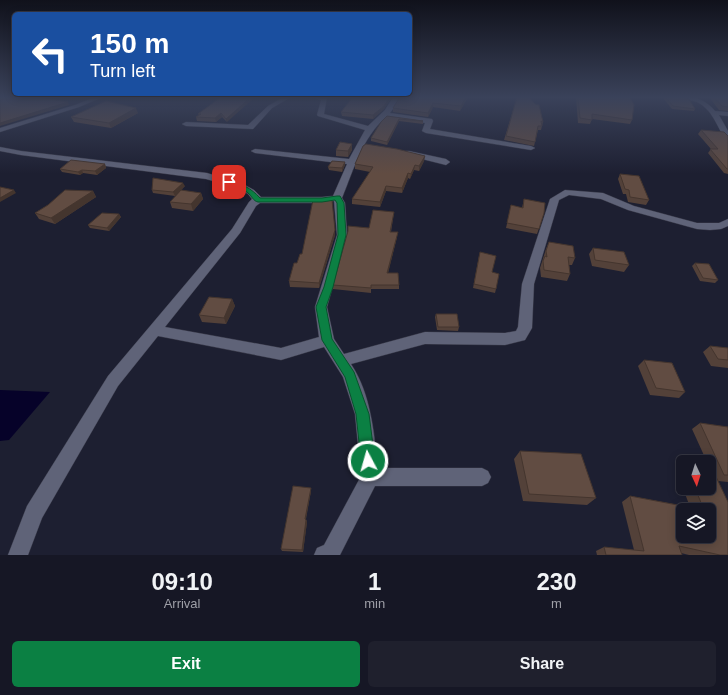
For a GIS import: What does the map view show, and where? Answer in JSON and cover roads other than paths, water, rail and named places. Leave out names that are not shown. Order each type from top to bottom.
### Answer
[{"type":"street","points":[[0,130],[23,123]]},
{"type":"street","points":[[186,124],[250,127],[254,123]]},
{"type":"street","points":[[348,123],[370,129]]},
{"type":"street","points":[[337,198],[352,162],[365,145],[370,129],[377,123]]},
{"type":"street","points":[[428,123],[426,131],[531,148]]},
{"type":"street","points":[[719,123],[728,137]]},
{"type":"street","points":[[0,149],[29,154],[207,176],[240,186],[251,192],[258,200]]},
{"type":"street","points":[[255,151],[352,162]]},
{"type":"street","points":[[404,152],[446,162]]},
{"type":"street","points":[[340,361],[425,338],[505,339],[520,336],[525,328],[528,284],[555,199],[568,192],[603,196],[631,208],[697,226],[721,226],[728,222]]},
{"type":"street","points":[[18,555],[34,513],[94,410],[113,381],[236,231],[252,204],[258,200],[322,200],[337,198]]},
{"type":"street","points":[[330,554],[370,477],[363,414],[350,375],[327,340],[321,307],[342,235],[340,203],[337,198]]},
{"type":"street","points":[[155,330],[281,354],[327,340]]},
{"type":"street","points":[[370,477],[482,477]]}]
